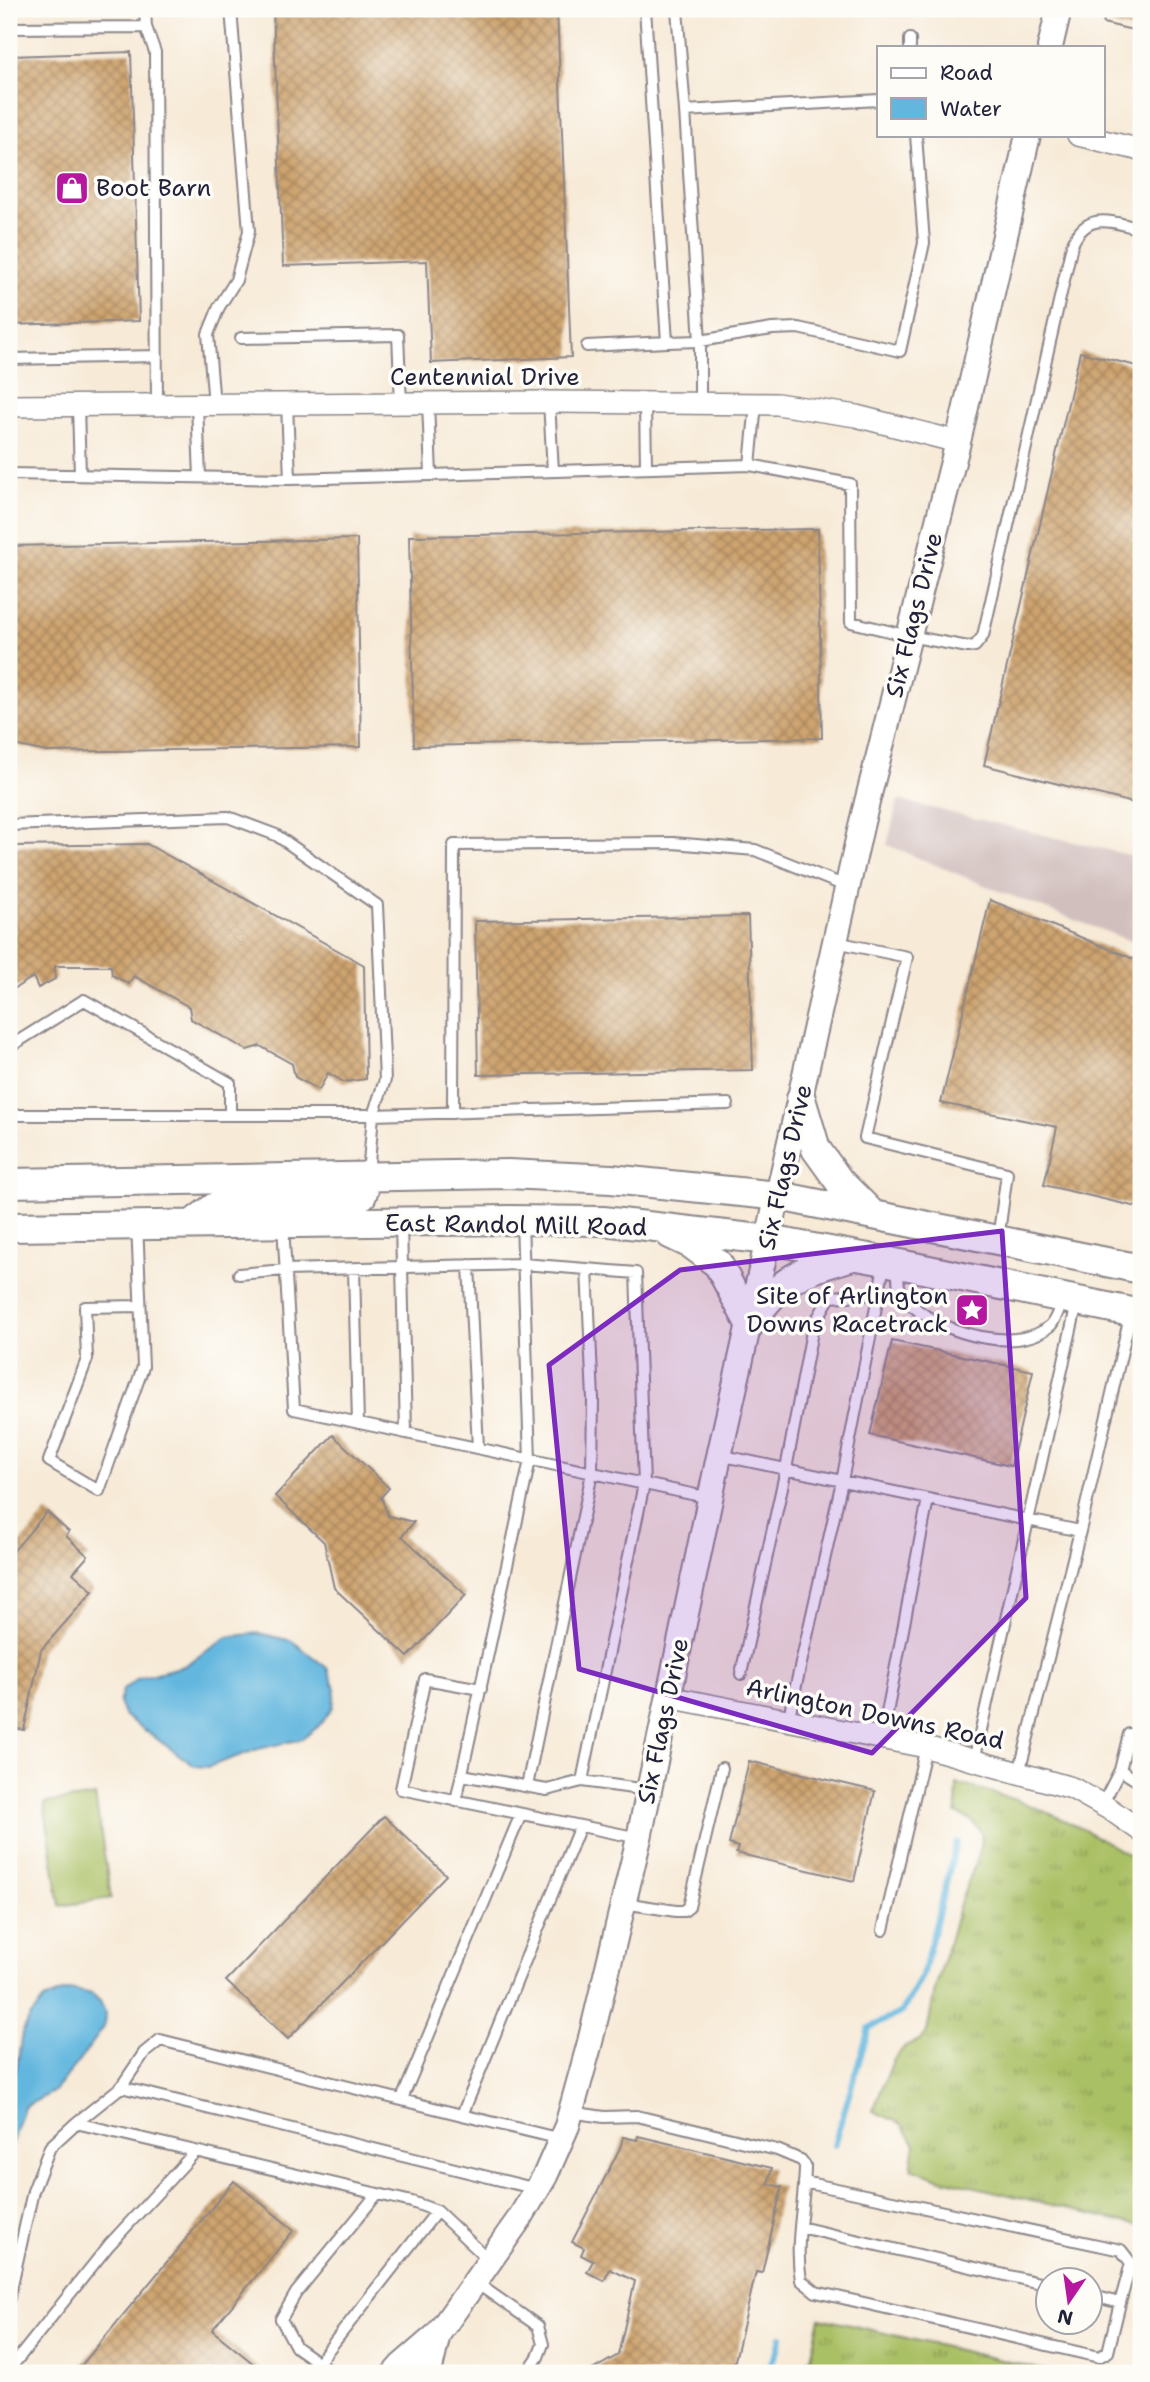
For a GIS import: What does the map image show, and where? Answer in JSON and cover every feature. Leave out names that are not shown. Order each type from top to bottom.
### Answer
[{"type":"main road","points":[[801,1099],[817,1149],[839,1181],[872,1214]]},
{"type":"main road","name":"East Randol Mill Road","points":[[9,1183],[509,1174],[611,1180],[779,1196],[1141,1269]]},
{"type":"main road","points":[[193,1224],[215,1207],[237,1201],[349,1201],[362,1195],[368,1175]]},
{"type":"main road","name":"East Randol Mill Road","points":[[9,1227],[603,1221],[769,1240],[857,1255],[1136,1313]]},
{"type":"main road","points":[[655,1227],[691,1244],[718,1264],[750,1324],[767,1298],[792,1278],[827,1263],[857,1255]]},
{"type":"street","points":[[1050,46],[1059,9]]},
{"type":"street","name":"Six Flags Drive","points":[[396,2373],[438,2334],[520,2218],[561,2140],[589,2046],[639,1838],[719,1455],[848,887],[958,442],[1028,136]]},
{"type":"street","points":[[1082,136],[1141,150]]},
{"type":"street","name":"Centennial Drive","points":[[9,406],[549,402],[777,404],[856,416],[958,442]]},
{"type":"street","name":"Arlington Downs Road","points":[[667,1697],[926,1748],[1019,1773],[1072,1788],[1141,1831]]},
{"type":"street","name":"Six Flags Drive","points":[[429,2373],[438,2334]]},
{"type":"lane","points":[[145,9],[146,28],[155,52],[157,405]]},
{"type":"lane","points":[[200,477],[208,334],[219,307],[236,280],[249,231],[231,9]]},
{"type":"lane","points":[[645,9],[667,342]]},
{"type":"lane","points":[[677,9],[700,341],[700,403]]},
{"type":"lane","points":[[9,28],[146,28]]},
{"type":"lane","points":[[685,111],[877,100]]},
{"type":"lane","points":[[587,346],[700,341],[772,329],[798,328],[900,351],[924,243],[916,136]]},
{"type":"lane","points":[[9,474],[290,479],[750,465],[850,484],[852,622],[968,647],[980,642],[986,623],[1076,234],[1098,220],[1141,229]]},
{"type":"lane","points":[[241,338],[398,335],[401,404]]},
{"type":"lane","points":[[9,359],[157,356]]},
{"type":"lane","points":[[549,402],[554,471]]},
{"type":"lane","points":[[428,403],[431,475]]},
{"type":"lane","points":[[645,403],[646,468]]},
{"type":"lane","points":[[287,404],[290,479]]},
{"type":"lane","points":[[750,465],[756,404]]},
{"type":"lane","points":[[78,406],[80,475]]},
{"type":"lane","points":[[9,825],[228,817],[276,835],[377,905],[385,1080],[373,1115],[368,1175]]},
{"type":"lane","points":[[453,1112],[454,845],[673,842],[755,850],[848,887]]},
{"type":"lane","points":[[836,942],[907,957],[865,1138],[1007,1173],[998,1240]]},
{"type":"lane","points":[[9,1047],[84,1000],[230,1083],[230,1113]]},
{"type":"lane","points":[[9,1115],[373,1115],[728,1104]]},
{"type":"lane","points":[[456,1801],[530,1460],[523,1220]]},
{"type":"lane","points":[[401,1222],[406,1433]]},
{"type":"lane","points":[[283,1223],[294,1409],[710,1498]]},
{"type":"lane","points":[[137,1225],[143,1367],[99,1491],[49,1461],[87,1359],[85,1307],[140,1306]]},
{"type":"lane","points":[[788,1721],[842,1481],[878,1294],[891,1262]]},
{"type":"lane","points":[[891,1262],[903,1298],[927,1319],[954,1331],[994,1340],[1036,1335],[1052,1324],[1071,1299]]},
{"type":"lane","points":[[239,1274],[285,1270],[523,1264],[636,1273],[645,1484],[582,1781]]},
{"type":"lane","points":[[470,1265],[478,1448]]},
{"type":"lane","points":[[354,1269],[358,1423]]},
{"type":"lane","points":[[527,1786],[592,1473],[593,1399],[587,1269]]},
{"type":"lane","points":[[741,1674],[786,1469],[813,1326],[830,1297],[878,1294]]},
{"type":"lane","points":[[974,1761],[1029,1520],[1071,1299]]},
{"type":"lane","points":[[1019,1773],[1136,1313]]},
{"type":"lane","points":[[719,1455],[1080,1531]]},
{"type":"lane","points":[[882,1739],[928,1499]]},
{"type":"lane","points":[[481,1689],[425,1679],[401,1789],[639,1838]]},
{"type":"lane","points":[[1102,1805],[1120,1770],[1129,1734],[1141,1737]]},
{"type":"lane","points":[[883,1930],[926,1748]]},
{"type":"lane","points":[[623,1903],[676,1912],[689,1907],[722,1768]]},
{"type":"lane","points":[[1120,1770],[1141,1783]]},
{"type":"lane","points":[[462,1775],[547,1790],[582,1781],[648,1790]]},
{"type":"lane","points":[[402,2099],[520,1814]]},
{"type":"lane","points":[[462,2115],[580,1826]]},
{"type":"lane","points":[[9,2298],[33,2190],[50,2147],[121,2087],[144,2053],[160,2040],[561,2140]]},
{"type":"lane","points":[[121,2087],[537,2189]]},
{"type":"lane","points":[[570,2112],[604,2117],[638,2116],[776,2150],[801,2160],[805,2165],[798,2250],[801,2280],[816,2292],[1099,2357],[1108,2352],[1130,2263],[1121,2250],[804,2182]]},
{"type":"lane","points":[[76,2123],[412,2202],[437,2211],[490,2261]]},
{"type":"lane","points":[[9,2370],[109,2245],[195,2151]]},
{"type":"lane","points":[[333,2373],[296,2347],[281,2319],[296,2293],[377,2193]]},
{"type":"lane","points":[[318,2363],[437,2211]]},
{"type":"lane","points":[[800,2227],[1034,2282]]},
{"type":"lane","points":[[475,2282],[538,2326],[543,2344],[527,2373]]},
{"type":"lane","points":[[1104,2299],[1120,2303]]},
{"type":"highlighted area","points":[[1002,1231],[1026,1598],[872,1753],[579,1669],[549,1365],[680,1270]]},
{"type":"shaded area","points":[[898,800],[1141,858],[1141,945],[887,845]]},
{"type":"green space","points":[[957,1784],[1006,1797],[1053,1815],[1098,1837],[1141,1863],[1141,2226],[942,2179],[911,2168],[915,2145],[902,2124],[873,2111],[893,2061],[905,2046],[922,2039],[927,2032],[935,1990],[960,1903],[979,1854],[982,1833],[971,1820],[956,1813]]},
{"type":"green space","points":[[95,1796],[111,1898],[60,1906],[44,1803]]},
{"type":"green space","points":[[820,2318],[1057,2373],[789,2373],[811,2358]]},
{"type":"water","points":[[258,1633],[292,1641],[327,1668],[335,1688],[333,1707],[320,1725],[302,1739],[258,1749],[208,1767],[195,1766],[125,1716],[119,1703],[123,1690],[138,1678],[184,1666],[228,1637]]},
{"type":"water","points":[[74,1990],[92,1994],[100,2001],[105,2012],[104,2027],[53,2092],[24,2107],[9,2155],[9,2085],[17,2066],[22,2033],[30,2017],[44,2000]]},
{"type":"building","points":[[273,9],[557,9],[571,357],[431,363],[427,261],[283,266]]},
{"type":"building","points":[[1107,9],[1141,9],[1141,32],[1103,23]]},
{"type":"building","name":"Boot Barn","points":[[131,52],[139,321],[9,325],[9,56]]},
{"type":"building","points":[[1080,352],[1141,367],[1141,805],[984,765]]},
{"type":"building","points":[[818,529],[822,738],[414,746],[409,536]]},
{"type":"building","points":[[357,539],[361,747],[47,752],[9,744],[9,546]]},
{"type":"building","points":[[147,844],[364,965],[366,1079],[344,1082],[328,1073],[319,1090],[295,1077],[292,1064],[260,1046],[247,1050],[191,1019],[189,1007],[134,976],[129,984],[112,975],[111,966],[55,966],[55,979],[38,988],[33,977],[9,992],[9,849],[14,846]]},
{"type":"building","points":[[990,900],[1141,962],[1141,1208],[1044,1185],[1057,1127],[941,1103]]},
{"type":"building","points":[[748,916],[753,1070],[478,1075],[475,921]]},
{"type":"building","points":[[892,1341],[1033,1371],[1011,1466],[870,1435]]},
{"type":"building","points":[[333,1435],[389,1488],[381,1497],[388,1516],[414,1522],[402,1536],[466,1595],[408,1657],[334,1588],[324,1542],[275,1496]]},
{"type":"building","points":[[47,1512],[69,1532],[66,1536],[88,1556],[73,1573],[93,1591],[41,1650],[24,1730],[9,1727],[9,1556]]},
{"type":"building","points":[[749,1761],[875,1791],[854,1881],[736,1853],[738,1847],[729,1844]]},
{"type":"building","points":[[384,1816],[446,1875],[288,2039],[226,1981]]},
{"type":"building","points":[[638,2136],[772,2168],[768,2184],[782,2187],[762,2273],[756,2272],[732,2373],[587,2373],[618,2355],[635,2281],[610,2269],[604,2281],[587,2272],[593,2261],[581,2255],[584,2248],[572,2242],[620,2148],[623,2137],[637,2140]]},
{"type":"building","points":[[234,2181],[294,2230],[212,2330],[265,2373],[75,2373]]},
{"type":"waterway","points":[[834,2145],[869,2028],[902,2012],[922,1976],[957,1842]]},
{"type":"waterway","points":[[765,2373],[778,2350],[781,2337]]},
{"type":"place","name":"Boot Barn","points":[[72,188]]},
{"type":"place","name":"Site of Arlington Downs Racetrack","points":[[972,1310]]}]
